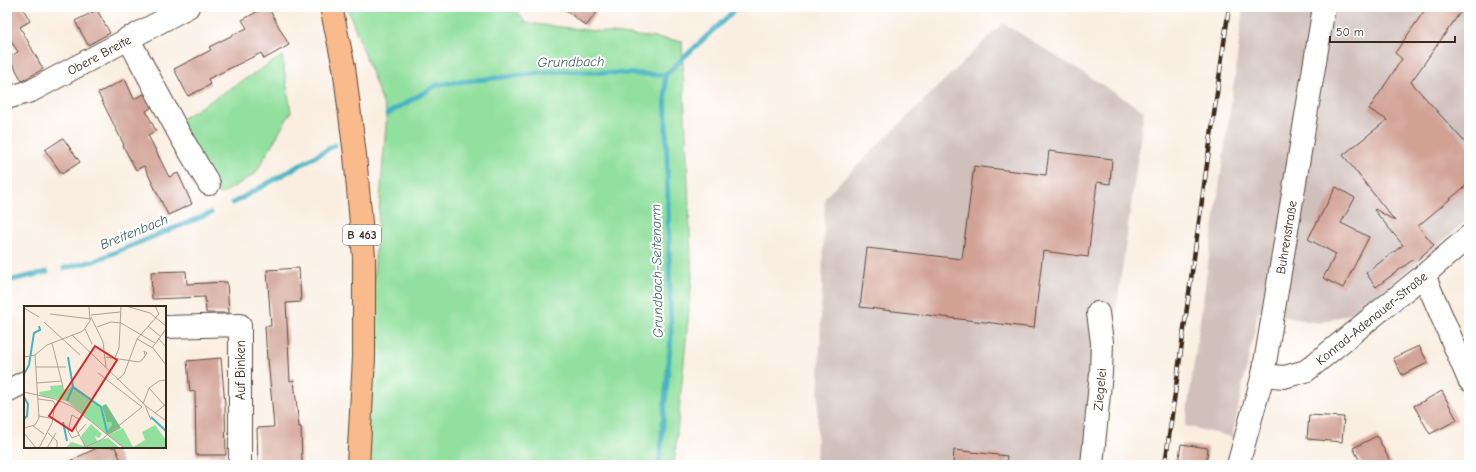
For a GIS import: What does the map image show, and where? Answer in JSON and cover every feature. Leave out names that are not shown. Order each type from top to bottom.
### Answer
[{"type":"main road","name":"B 463","points":[[332,7],[346,82],[355,155],[364,257],[364,358],[358,465]]},
{"type":"street","name":"Obere Breite","points":[[7,98],[31,91],[188,7]]},
{"type":"street","name":"Buhrenstraße","points":[[1238,465],[1263,376],[1324,7]]},
{"type":"street","points":[[128,38],[181,137],[209,184]]},
{"type":"street","name":"Konrad-Adenauer-Straße","points":[[1263,376],[1284,377],[1306,371],[1424,275],[1469,236]]},
{"type":"street","points":[[1424,275],[1469,380]]},
{"type":"street","name":"Ziegelei","points":[[1092,465],[1101,373],[1102,342],[1098,313]]},
{"type":"street","name":"Auf Binken","points":[[166,327],[240,325],[240,465]]},
{"type":"street","points":[[7,391],[24,382]]},
{"type":"shaded area","points":[[1243,7],[1469,7],[1469,219],[1359,311],[1319,323],[1258,312],[1232,437],[1185,426],[1235,75]]},
{"type":"shaded area","points":[[1003,23],[1144,111],[1095,465],[816,465],[825,197]]},
{"type":"green space","points":[[347,7],[517,7],[515,9],[526,23],[682,41],[692,278],[674,465],[358,465],[387,114]]},
{"type":"green space","points":[[282,56],[291,112],[255,174],[220,195],[181,123],[183,118]]},
{"type":"building","points":[[7,7],[22,7],[30,21],[20,27],[43,69],[22,81],[9,57],[18,52],[7,35]]},
{"type":"building","points":[[268,7],[289,45],[264,59],[261,53],[208,79],[210,85],[188,96],[174,69],[211,50],[209,47],[247,28],[242,20]]},
{"type":"building","points":[[562,7],[601,7],[586,26]]},
{"type":"building","points":[[1427,7],[1464,7],[1411,82],[1469,147],[1469,183],[1418,226],[1434,245],[1416,261],[1414,259],[1376,287],[1366,273],[1403,245],[1374,210],[1375,209],[1395,221],[1343,155],[1387,120],[1369,109],[1402,59],[1395,53]]},
{"type":"building","points":[[97,10],[110,33],[88,45],[75,21]]},
{"type":"building","points":[[125,79],[134,99],[144,94],[151,108],[146,111],[156,131],[148,135],[169,177],[178,173],[192,204],[168,215],[144,166],[136,170],[98,93]]},
{"type":"building","points":[[63,138],[80,162],[62,174],[45,150]]},
{"type":"building","points":[[1049,151],[1112,159],[1110,184],[1097,182],[1088,257],[1043,251],[1034,328],[860,307],[867,248],[962,259],[974,166],[1046,175]]},
{"type":"building","points":[[1336,187],[1355,198],[1341,223],[1369,237],[1343,288],[1323,278],[1336,254],[1308,239]]},
{"type":"building","points":[[299,268],[301,302],[286,303],[290,381],[294,380],[299,427],[301,427],[302,465],[258,465],[257,428],[274,427],[265,326],[271,326],[267,270]]},
{"type":"building","points":[[186,271],[187,284],[227,282],[229,313],[206,313],[205,297],[152,299],[151,272]]},
{"type":"building","points":[[1419,346],[1428,363],[1402,375],[1393,358]]},
{"type":"building","points":[[221,358],[225,405],[226,455],[196,455],[195,391],[190,392],[187,361]]},
{"type":"building","points":[[1442,391],[1457,420],[1430,434],[1414,406]]},
{"type":"building","points":[[1309,415],[1344,417],[1342,442],[1307,439]]},
{"type":"building","points":[[1377,436],[1392,465],[1362,465],[1353,448]]},
{"type":"building","points":[[1181,444],[1208,448],[1206,465],[1178,465]]},
{"type":"building","points":[[97,448],[115,448],[123,465],[61,465]]},
{"type":"building","points":[[954,450],[1007,456],[1006,465],[953,465]]},
{"type":"waterway","name":"Grundbach","points":[[387,114],[439,84],[561,71],[665,75],[738,7]]},
{"type":"waterway","name":"Grundbach-Seitenarm","points":[[659,465],[671,338],[665,75]]},
{"type":"waterway","name":"Breitenbach","points":[[233,203],[335,145]]},
{"type":"waterway","name":"Breitenbach","points":[[64,268],[94,261],[211,213]]},
{"type":"waterway","name":"Breitenbach","points":[[7,281],[47,272]]},
{"type":"railway","points":[[1165,465],[1229,7]]}]
